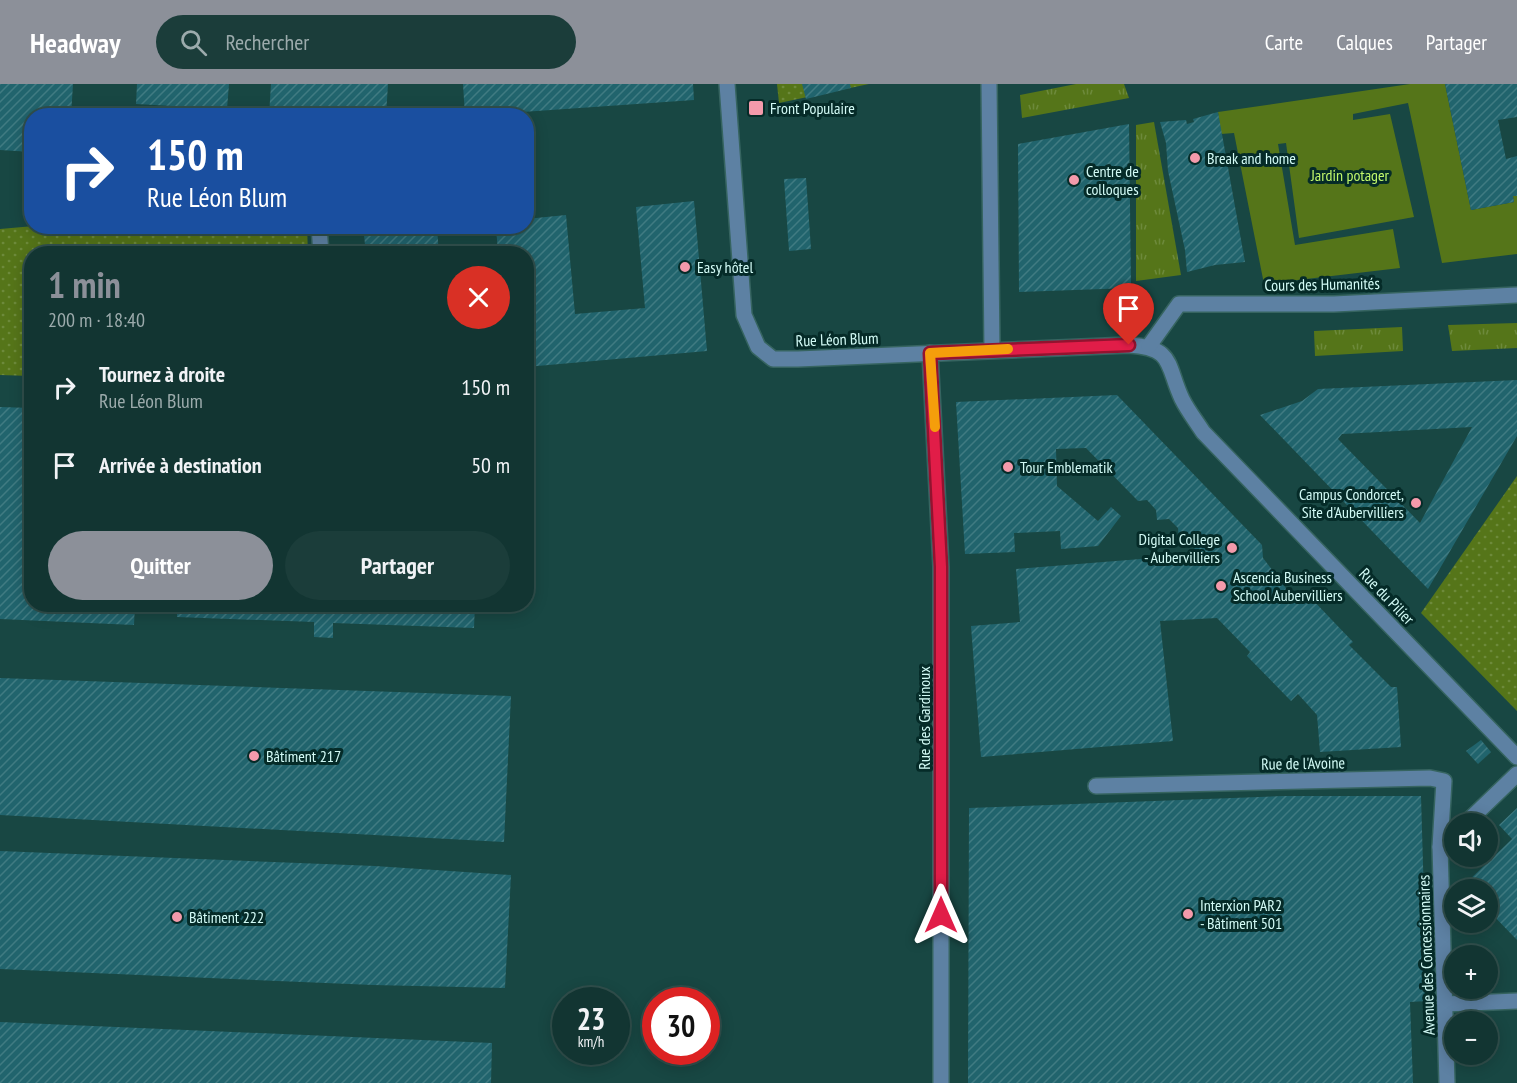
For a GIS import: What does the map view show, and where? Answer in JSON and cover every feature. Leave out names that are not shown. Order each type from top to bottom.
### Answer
[{"type":"street","name":"Rue Léon Blum","points":[[727,84],[744,315],[758,347],[773,359],[1149,346]]},
{"type":"street","points":[[988,84],[992,350]]},
{"type":"street","name":"Cours des Humanités","points":[[1149,346],[1179,304],[1334,304],[1517,295]]},
{"type":"street","name":"Rue du Pilier","points":[[1149,346],[1162,352],[1169,361],[1181,397],[1203,432],[1517,757]]},
{"type":"street","name":"Rue des Gardinoux","points":[[930,353],[941,567],[941,1083]]},
{"type":"street","points":[[1476,813],[1517,774]]},
{"type":"street","name":"Rue de l'Avoine","points":[[1096,786],[1430,778],[1444,781],[1440,847]]},
{"type":"street","points":[[1440,847],[1444,843]]},
{"type":"street","name":"Avenue des Concessionnaires","points":[[1440,847],[1447,1083]]},
{"type":"street","points":[[1445,1004],[1517,1001]]},
{"type":"green space","points":[[777,84],[869,84],[779,103]]},
{"type":"green space","points":[[1076,84],[1124,84],[1129,98],[1022,118],[1020,95]]},
{"type":"green space","name":"Jardin potager","points":[[1410,84],[1445,84],[1471,210],[1514,202],[1513,196],[1517,196],[1517,254],[1442,263],[1408,103],[1353,114],[1353,120],[1390,114],[1414,217],[1299,238],[1286,143],[1278,144],[1295,245],[1393,229],[1400,268],[1264,284],[1234,133],[1221,134],[1218,112]]},
{"type":"green space","points":[[1154,122],[1181,275],[1136,281],[1136,125]]},
{"type":"green space","points":[[24,227],[24,234],[307,234],[308,246],[24,246],[24,376],[0,375],[0,229]]},
{"type":"green space","points":[[1517,323],[1517,348],[1452,351],[1448,325]]},
{"type":"green space","points":[[1402,327],[1403,351],[1315,356],[1314,331]]},
{"type":"green space","points":[[1517,476],[1517,711],[1421,613]]},
{"type":"building","points":[[0,84],[73,84],[72,108],[24,108],[24,152],[0,150]]},
{"type":"building","points":[[137,84],[229,84],[227,108],[136,104]]},
{"type":"building","points":[[271,84],[388,84],[386,108],[270,108]]},
{"type":"building","points":[[463,84],[693,84],[694,100],[534,111],[534,108],[464,108]]},
{"type":"building","points":[[802,84],[850,84],[851,88],[806,99]]},
{"type":"building","points":[[1445,84],[1517,84],[1517,117],[1498,120],[1506,159],[1517,156],[1517,196],[1513,196],[1514,202],[1471,210]]},
{"type":"building","points":[[1218,112],[1245,262],[1215,265],[1187,272],[1185,250],[1168,171],[1166,143],[1160,122],[1186,120],[1187,124],[1194,122],[1193,119]]},
{"type":"building","name":"Centre de colloques","points":[[1129,124],[1131,288],[1019,292],[1018,144]]},
{"type":"building","points":[[806,178],[811,249],[789,251],[784,179]]},
{"type":"building","points":[[694,201],[707,351],[534,366],[534,246],[497,246],[497,234],[534,234],[534,218],[566,215],[575,314],[645,308],[636,207]]},
{"type":"building","points":[[437,234],[438,246],[365,246],[364,235]]},
{"type":"building","points":[[1517,380],[1517,436],[1428,589],[1260,415],[1302,401],[1318,389]],"holes":[[[1472,427],[1420,523],[1338,439],[1342,434]]]},
{"type":"building","points":[[1117,395],[1262,545],[1263,558],[1298,604],[1309,596],[1353,642],[1349,645],[1391,687],[1397,687],[1401,747],[1320,752],[1317,715],[1298,694],[1291,701],[1247,656],[1250,652],[1217,618],[1160,621],[1173,741],[981,757],[971,626],[1020,622],[1016,569],[1153,558],[1155,566],[1196,563],[1194,543],[1179,544],[1178,528],[1169,519],[1157,520],[1156,510],[1147,500],[1138,501],[1086,448],[1056,449],[1057,486],[1098,521],[1111,507],[1121,516],[1098,546],[1061,549],[1060,531],[1014,533],[1015,552],[965,554],[956,402]]},
{"type":"building","points":[[0,407],[24,408],[24,612],[135,612],[134,625],[0,619]]},
{"type":"building","points":[[177,612],[475,612],[474,628],[333,623],[333,638],[314,637],[314,622],[177,617]]},
{"type":"building","name":"Bâtiment 217","points":[[0,678],[511,696],[504,842],[0,815]]},
{"type":"building","points":[[1481,740],[1491,752],[1478,764],[1466,751]]},
{"type":"building","name":"Interxion PAR2 - Bâtiment 501","points":[[1283,796],[1421,796],[1427,1001],[1410,1002],[1413,1083],[968,1083],[969,808]]},
{"type":"building","points":[[1517,808],[1517,940],[1498,920],[1498,879],[1470,879],[1483,867],[1498,867],[1498,852],[1512,839],[1499,825]]},
{"type":"building","points":[[0,851],[375,866],[511,875],[505,988],[373,985],[0,969]]},
{"type":"building","points":[[0,1022],[492,1043],[491,1083],[0,1083]]},
{"type":"slow traffic","points":[[935,427],[930,353],[1008,349]]},
{"type":"place","name":"Front Populaire","points":[[756,108]]},
{"type":"place","name":"Break and home","points":[[1195,158]]},
{"type":"place","name":"Centre de colloques","points":[[1074,180]]},
{"type":"place","name":"Easy hôtel","points":[[685,267]]},
{"type":"place","name":"Tour Emblematik","points":[[1008,467]]},
{"type":"place","name":"Campus Condorcet, Site d'Aubervilliers","points":[[1416,503]]},
{"type":"place","name":"Digital College - Aubervilliers","points":[[1232,548]]},
{"type":"place","name":"Ascencia Business School Aubervilliers","points":[[1221,586]]},
{"type":"place","name":"Bâtiment 217","points":[[254,756]]},
{"type":"place","name":"Interxion PAR2 - Bâtiment 501","points":[[1188,914]]},
{"type":"place","name":"Bâtiment 222","points":[[177,917]]},
{"type":"route","points":[[941,915],[941,567],[930,353],[1129,345]]}]
